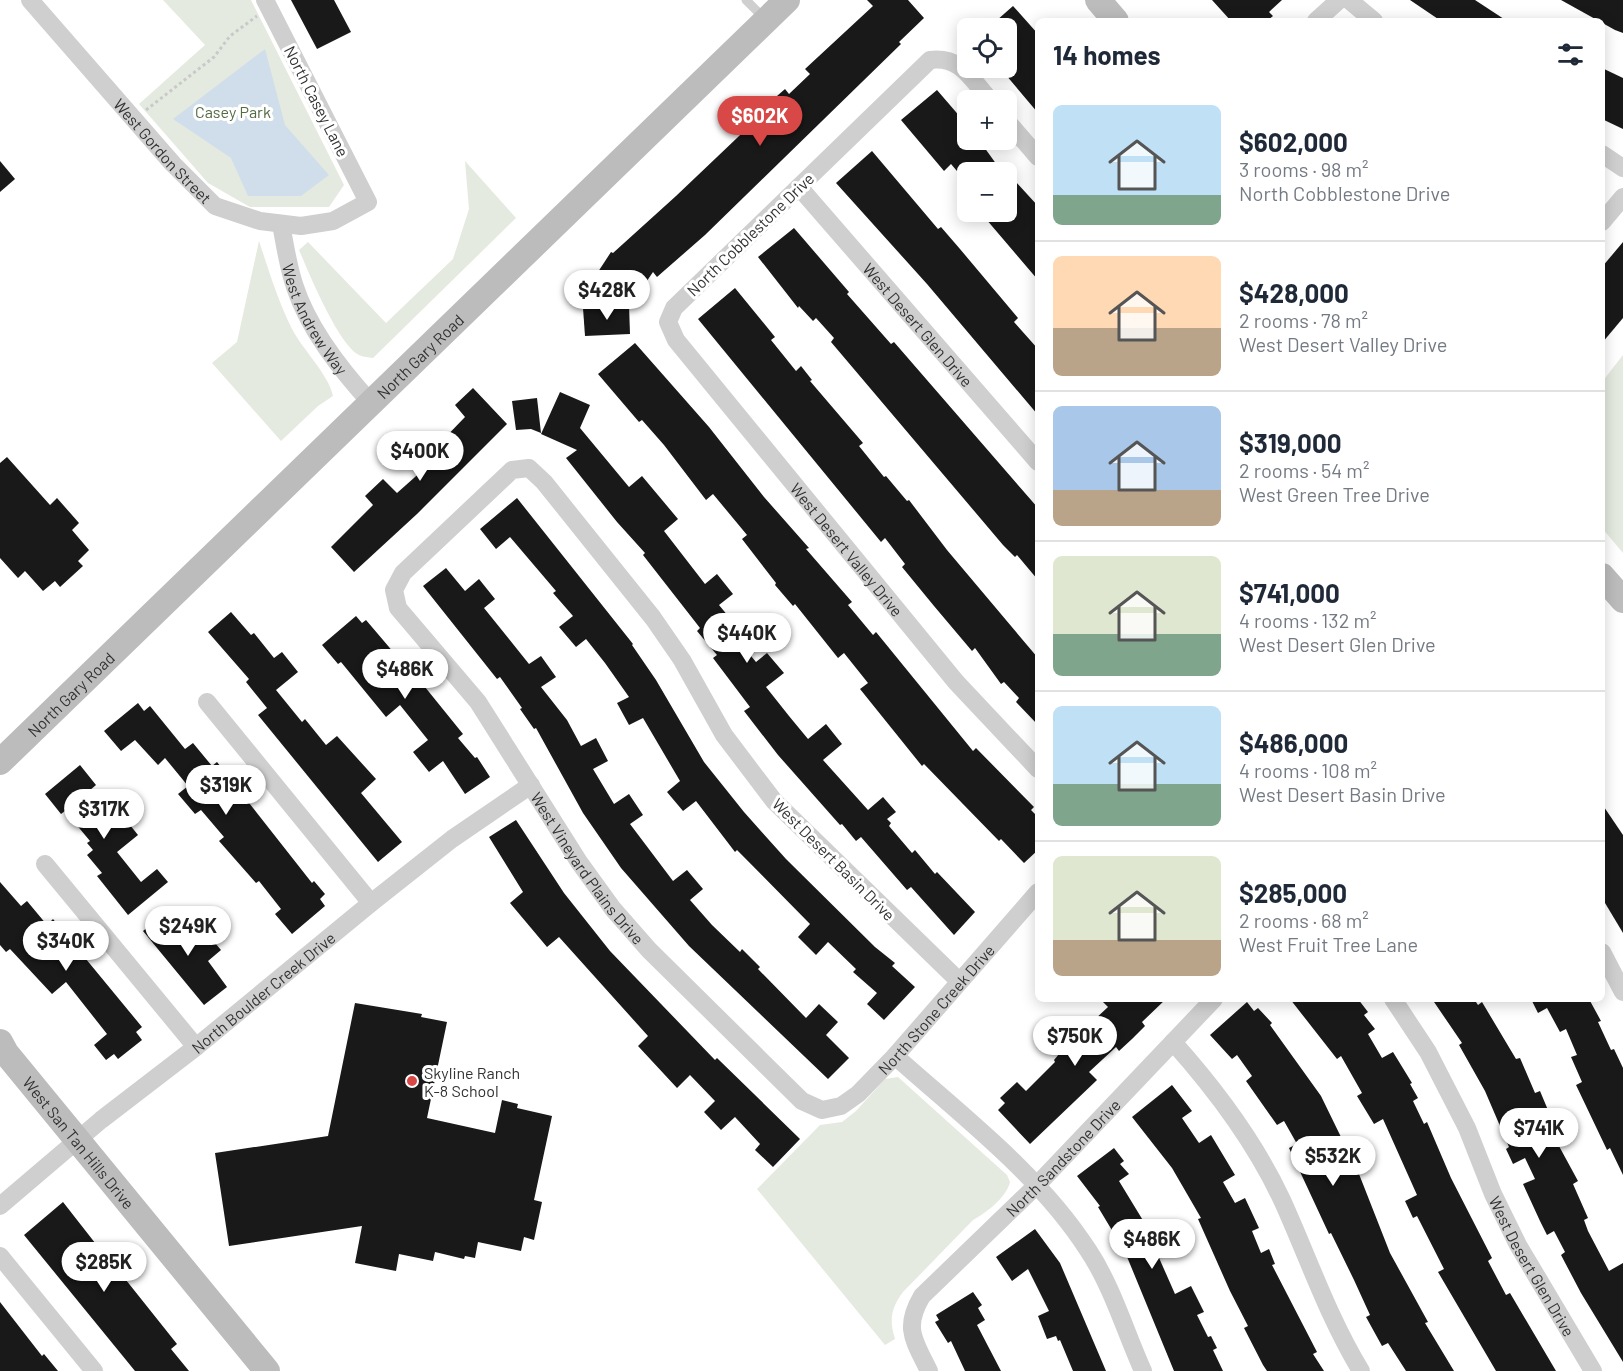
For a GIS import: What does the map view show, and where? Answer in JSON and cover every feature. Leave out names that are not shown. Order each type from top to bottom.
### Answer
[{"type":"main road","name":"North Gary Road","points":[[0,762],[787,0]]},
{"type":"main road","points":[[1098,0],[1113,18]]},
{"type":"main road","points":[[1605,579],[1623,600]]},
{"type":"main road","name":"West San Tan Hills Drive","points":[[2,1048],[267,1371]]},
{"type":"street","name":"West Gordon Street","points":[[30,0],[172,164],[215,206],[260,221],[301,226],[333,221],[368,202]]},
{"type":"street","points":[[1319,18],[1339,0]]},
{"type":"street","points":[[1349,0],[1370,18]]},
{"type":"street","name":"North Casey Lane","points":[[262,8],[368,202]]},
{"type":"street","name":"North Cobblestone Drive","points":[[668,322],[674,308],[930,60],[946,58],[959,65],[981,90]]},
{"type":"street","points":[[1017,132],[1035,153]]},
{"type":"street","points":[[1605,156],[1623,168]]},
{"type":"street","name":"West Desert Glen Drive","points":[[799,187],[1035,459]]},
{"type":"street","points":[[1605,218],[1623,197]]},
{"type":"street","name":"West Andrew Way","points":[[281,224],[286,257],[295,289],[303,305],[320,337],[371,403]]},
{"type":"street","name":"West Desert Valley Drive","points":[[668,322],[676,340],[956,682],[1035,766]]},
{"type":"street","name":"West Desert Basin Drive","points":[[394,590],[403,573],[512,470],[529,468],[544,482],[653,618],[682,660],[724,735],[774,801],[800,829],[959,981]]},
{"type":"street","name":"West Vineyard Plains Drive","points":[[394,590],[398,608],[478,702],[579,862],[613,909],[648,950],[802,1101],[822,1110]]},
{"type":"street","points":[[207,702],[371,903]]},
{"type":"street","name":"North Boulder Creek Drive","points":[[0,1206],[371,903],[452,839],[531,785]]},
{"type":"street","points":[[45,864],[196,1047]]},
{"type":"street","name":"North Stone Creek Drive","points":[[822,1110],[841,1106],[858,1094],[895,1056],[1035,895]]},
{"type":"street","points":[[1605,958],[1623,992]]},
{"type":"street","name":"North Sandstone Drive","points":[[929,1371],[910,1332],[911,1314],[922,1296],[1037,1185],[1211,1002]]},
{"type":"street","name":"West Desert Glen Drive","points":[[1395,1002],[1438,1071],[1467,1128],[1493,1194],[1518,1245],[1593,1371]]},
{"type":"street","points":[[1173,1042],[1217,1093],[1246,1136],[1281,1198],[1315,1278],[1361,1371]]},
{"type":"street","points":[[895,1056],[1037,1185],[1063,1213],[1090,1252],[1143,1371]]},
{"type":"street","points":[[0,1256],[94,1371]]},
{"type":"lane","points":[[746,0],[766,20]]},
{"type":"path","points":[[145,111],[214,57],[230,36],[262,8]]},
{"type":"green space","name":"Casey Park","points":[[163,0],[251,0],[344,185],[329,207],[250,207],[208,183],[139,104],[205,45]]},
{"type":"green space","points":[[465,161],[516,218],[373,358],[359,355],[342,337],[333,323],[299,250],[308,242],[386,323],[453,259],[469,209]]},
{"type":"green space","points":[[259,241],[278,297],[292,329],[321,371],[333,396],[318,406],[281,441],[212,363],[237,342]]},
{"type":"green space","points":[[1623,355],[1623,553],[1605,532],[1605,378]]},
{"type":"green space","points":[[898,1077],[1007,1175],[1010,1182],[1000,1199],[973,1220],[903,1292],[892,1314],[895,1339],[885,1345],[757,1189],[820,1125],[842,1122],[856,1111],[885,1079]]},
{"type":"water","points":[[265,49],[285,125],[329,175],[301,196],[248,196],[231,158],[173,119]]},
{"type":"building","points":[[291,0],[334,0],[351,32],[317,49]]},
{"type":"building","points":[[867,0],[908,0],[924,18],[899,42],[901,44],[705,235],[657,277],[653,272],[634,300],[596,275],[611,252],[613,253],[676,196],[758,118],[755,116],[785,89],[789,94],[810,74],[805,69],[873,6]]},
{"type":"building","points":[[1212,0],[1282,0],[1269,12],[1273,16],[1271,18],[1228,18]]},
{"type":"building","points":[[1410,0],[1475,0],[1502,18],[1437,18]]},
{"type":"building","points":[[1561,0],[1623,0],[1623,33],[1605,24],[1605,18],[1593,18]]},
{"type":"building","points":[[1013,6],[1035,31],[1035,109],[1008,78],[1017,78],[1017,18],[999,18]]},
{"type":"building","points":[[1605,69],[1623,78],[1623,129],[1605,120]]},
{"type":"building","points":[[937,90],[957,113],[957,150],[986,150],[995,162],[957,162],[957,171],[951,164],[944,171],[901,120]]},
{"type":"building","points":[[872,151],[938,229],[941,227],[1018,318],[1014,322],[1035,346],[1035,411],[927,284],[836,183]]},
{"type":"building","points":[[0,161],[15,179],[0,192]]},
{"type":"building","points":[[1017,183],[1035,203],[1035,276],[989,222],[1017,222]]},
{"type":"building","points":[[794,228],[849,292],[847,294],[891,344],[894,342],[1035,505],[1035,576],[1017,555],[1015,557],[1003,545],[831,342],[834,338],[816,318],[813,321],[799,306],[798,308],[758,257]]},
{"type":"building","points":[[1623,242],[1623,318],[1605,339],[1605,263]]},
{"type":"building","points":[[735,288],[775,337],[771,340],[796,371],[801,366],[812,380],[810,381],[863,443],[859,446],[884,477],[886,476],[907,501],[909,500],[947,550],[1035,654],[1035,722],[1016,702],[1019,698],[1004,682],[1001,684],[975,648],[972,651],[934,606],[902,567],[905,564],[885,538],[881,542],[698,319]]},
{"type":"building","points":[[629,305],[630,334],[585,336],[583,308]]},
{"type":"building","points":[[635,343],[709,427],[764,497],[809,548],[806,549],[852,602],[848,605],[873,635],[876,632],[973,751],[976,748],[1034,807],[1031,810],[1035,814],[1035,853],[1024,863],[1001,839],[999,841],[924,764],[922,766],[860,689],[868,683],[844,653],[838,658],[795,604],[793,606],[775,585],[776,583],[742,539],[747,535],[713,494],[706,500],[664,445],[642,420],[639,422],[598,374]]},
{"type":"building","points":[[473,388],[507,424],[417,514],[354,572],[331,547],[373,505],[365,496],[383,479],[397,493],[424,469],[410,454],[428,437],[437,446],[465,417],[455,405]]},
{"type":"building","points":[[560,392],[590,405],[580,428],[629,487],[642,476],[678,519],[664,531],[705,584],[717,574],[733,594],[719,605],[738,628],[732,633],[756,662],[767,653],[784,673],[766,687],[789,716],[808,739],[826,724],[842,744],[823,760],[868,810],[883,797],[896,812],[887,819],[891,823],[889,826],[912,853],[915,850],[935,874],[937,872],[975,912],[954,935],[911,887],[907,890],[861,837],[856,841],[842,824],[840,825],[778,755],[744,711],[750,707],[713,658],[717,655],[697,631],[700,628],[643,555],[645,553],[566,458],[577,450],[541,434]]},
{"type":"building","points":[[537,398],[541,433],[531,429],[516,430],[512,401]]},
{"type":"building","points":[[7,457],[50,505],[57,498],[79,523],[72,530],[89,550],[78,561],[83,566],[60,587],[55,581],[43,591],[25,571],[18,578],[0,558],[0,463]]},
{"type":"building","points":[[517,498],[633,644],[704,762],[744,812],[786,859],[875,947],[895,963],[892,966],[915,987],[884,1020],[867,1004],[877,993],[853,972],[856,969],[828,942],[816,955],[798,937],[810,924],[737,850],[735,852],[696,801],[683,811],[667,792],[680,781],[643,718],[629,725],[617,703],[629,697],[605,663],[586,639],[576,647],[559,627],[573,616],[553,593],[556,591],[510,537],[496,549],[480,529]]},
{"type":"building","points":[[446,568],[465,591],[479,579],[495,599],[484,608],[529,664],[541,656],[556,677],[541,687],[567,720],[581,746],[596,738],[608,761],[593,769],[614,804],[629,794],[643,815],[630,824],[673,881],[687,870],[703,889],[690,900],[740,952],[742,949],[760,967],[758,969],[806,1018],[819,1004],[838,1022],[826,1035],[849,1058],[828,1079],[689,946],[621,868],[583,813],[536,728],[534,729],[520,709],[522,708],[500,677],[497,679],[423,586]]},
{"type":"building","points":[[231,612],[251,635],[254,633],[274,658],[282,652],[298,672],[276,690],[302,722],[305,719],[326,745],[337,736],[376,779],[361,793],[402,842],[378,862],[258,715],[267,708],[246,682],[249,679],[208,632]]},
{"type":"building","points":[[356,616],[362,623],[366,620],[406,667],[408,666],[463,734],[458,738],[475,758],[477,757],[490,777],[465,794],[443,761],[429,772],[413,752],[428,740],[400,705],[386,717],[341,662],[338,664],[322,645]]},
{"type":"building","points":[[138,703],[144,711],[150,706],[185,749],[193,743],[212,766],[217,762],[312,883],[314,881],[325,894],[320,899],[325,906],[292,934],[275,914],[281,909],[259,881],[256,883],[219,841],[224,837],[201,810],[195,814],[178,794],[188,786],[165,758],[158,765],[135,740],[121,751],[104,731]]},
{"type":"building","points":[[80,765],[96,785],[89,791],[114,821],[122,815],[138,835],[117,852],[141,882],[157,869],[168,882],[128,915],[97,876],[102,873],[87,855],[93,850],[87,843],[90,841],[65,811],[61,814],[45,794]]},
{"type":"building","points":[[1605,808],[1623,835],[1623,933],[1605,903]]},
{"type":"building","points":[[516,820],[564,893],[610,951],[715,1060],[717,1058],[800,1139],[773,1167],[755,1150],[760,1144],[735,1117],[721,1130],[704,1112],[715,1101],[690,1075],[677,1088],[638,1046],[648,1036],[559,937],[547,947],[510,903],[523,892],[489,837]]},
{"type":"building","points":[[0,882],[21,906],[27,901],[47,925],[53,919],[142,1027],[136,1032],[142,1040],[118,1059],[114,1054],[106,1060],[94,1045],[107,1034],[66,982],[52,994],[10,949],[6,952],[0,945]]},
{"type":"building","points":[[166,912],[190,941],[204,930],[221,950],[208,961],[227,987],[204,1005],[143,931]]},
{"type":"building","points":[[1103,1002],[1163,1002],[1142,1022],[1145,1026],[1132,1039],[1119,1051],[1116,1047],[1089,1072],[1097,1080],[1030,1144],[998,1110],[1005,1103],[1000,1098],[1017,1082],[1026,1091],[1055,1062],[1059,1054],[1055,1049],[1073,1032],[1077,1036],[1108,1007]]},
{"type":"building","points":[[1247,1002],[1254,1011],[1258,1008],[1272,1023],[1270,1025],[1321,1096],[1359,1174],[1390,1253],[1428,1322],[1425,1323],[1454,1371],[1406,1371],[1388,1343],[1382,1346],[1366,1317],[1370,1315],[1354,1280],[1331,1233],[1329,1234],[1289,1148],[1297,1144],[1284,1121],[1277,1125],[1246,1081],[1252,1076],[1237,1055],[1232,1059],[1210,1035]]},
{"type":"building","points":[[1292,1002],[1360,1002],[1368,1012],[1364,1015],[1375,1029],[1368,1034],[1382,1058],[1393,1052],[1412,1083],[1410,1084],[1418,1098],[1413,1101],[1424,1124],[1427,1122],[1451,1178],[1492,1258],[1488,1261],[1506,1295],[1510,1293],[1556,1371],[1496,1371],[1438,1272],[1444,1269],[1417,1216],[1413,1218],[1405,1201],[1417,1195],[1383,1119],[1374,1124],[1357,1096],[1362,1093],[1341,1056],[1337,1059]]},
{"type":"building","points":[[1434,1002],[1476,1002],[1478,1005],[1482,1002],[1516,1059],[1520,1058],[1535,1093],[1540,1091],[1553,1122],[1547,1124],[1578,1181],[1573,1184],[1588,1218],[1584,1220],[1588,1231],[1609,1271],[1623,1263],[1623,1362],[1581,1293],[1561,1255],[1565,1252],[1554,1231],[1547,1235],[1523,1184],[1535,1179],[1525,1158],[1513,1164],[1506,1149],[1509,1147],[1485,1091],[1459,1045],[1462,1043]]},
{"type":"building","points":[[1532,1002],[1591,1002],[1601,1021],[1598,1022],[1611,1050],[1614,1049],[1623,1068],[1623,1175],[1610,1148],[1607,1150],[1576,1085],[1582,1082],[1571,1057],[1577,1055],[1566,1029],[1560,1032],[1547,1008],[1538,1013]]},
{"type":"building","points":[[355,1003],[422,1014],[421,1017],[447,1022],[427,1118],[495,1133],[502,1100],[518,1104],[517,1108],[552,1116],[534,1200],[542,1202],[534,1240],[524,1237],[521,1251],[478,1242],[475,1258],[465,1256],[464,1259],[435,1252],[433,1261],[399,1254],[396,1271],[355,1263],[362,1226],[229,1246],[215,1153],[328,1136]]},
{"type":"building","points":[[1172,1085],[1192,1111],[1182,1118],[1199,1143],[1211,1135],[1235,1175],[1223,1182],[1235,1203],[1245,1198],[1259,1228],[1252,1231],[1261,1253],[1269,1249],[1275,1264],[1272,1265],[1317,1352],[1313,1354],[1324,1371],[1267,1371],[1263,1365],[1244,1328],[1248,1326],[1198,1219],[1201,1218],[1172,1168],[1132,1117]]},
{"type":"building","points":[[1114,1148],[1124,1161],[1120,1164],[1129,1174],[1119,1181],[1147,1227],[1157,1222],[1167,1246],[1156,1251],[1175,1294],[1191,1286],[1204,1312],[1197,1315],[1208,1337],[1211,1336],[1217,1348],[1213,1350],[1223,1371],[1174,1371],[1116,1230],[1113,1232],[1098,1207],[1100,1206],[1077,1176]]},
{"type":"building","points":[[63,1202],[99,1248],[95,1251],[117,1279],[122,1275],[177,1344],[171,1349],[189,1371],[135,1371],[24,1235]]},
{"type":"building","points":[[1035,1229],[1060,1263],[1106,1371],[1073,1371],[1060,1340],[1058,1341],[1056,1336],[1047,1339],[1038,1316],[1049,1311],[1028,1269],[1012,1281],[996,1257]]},
{"type":"building","points":[[973,1292],[982,1305],[978,1308],[985,1320],[977,1325],[1001,1371],[965,1371],[951,1341],[948,1343],[935,1322],[939,1320],[936,1315]]},
{"type":"building","points":[[0,1302],[42,1356],[44,1354],[58,1371],[0,1371]]},
{"type":"place","name":"Skyline Ranch K-8 School","points":[[412,1081]]}]
